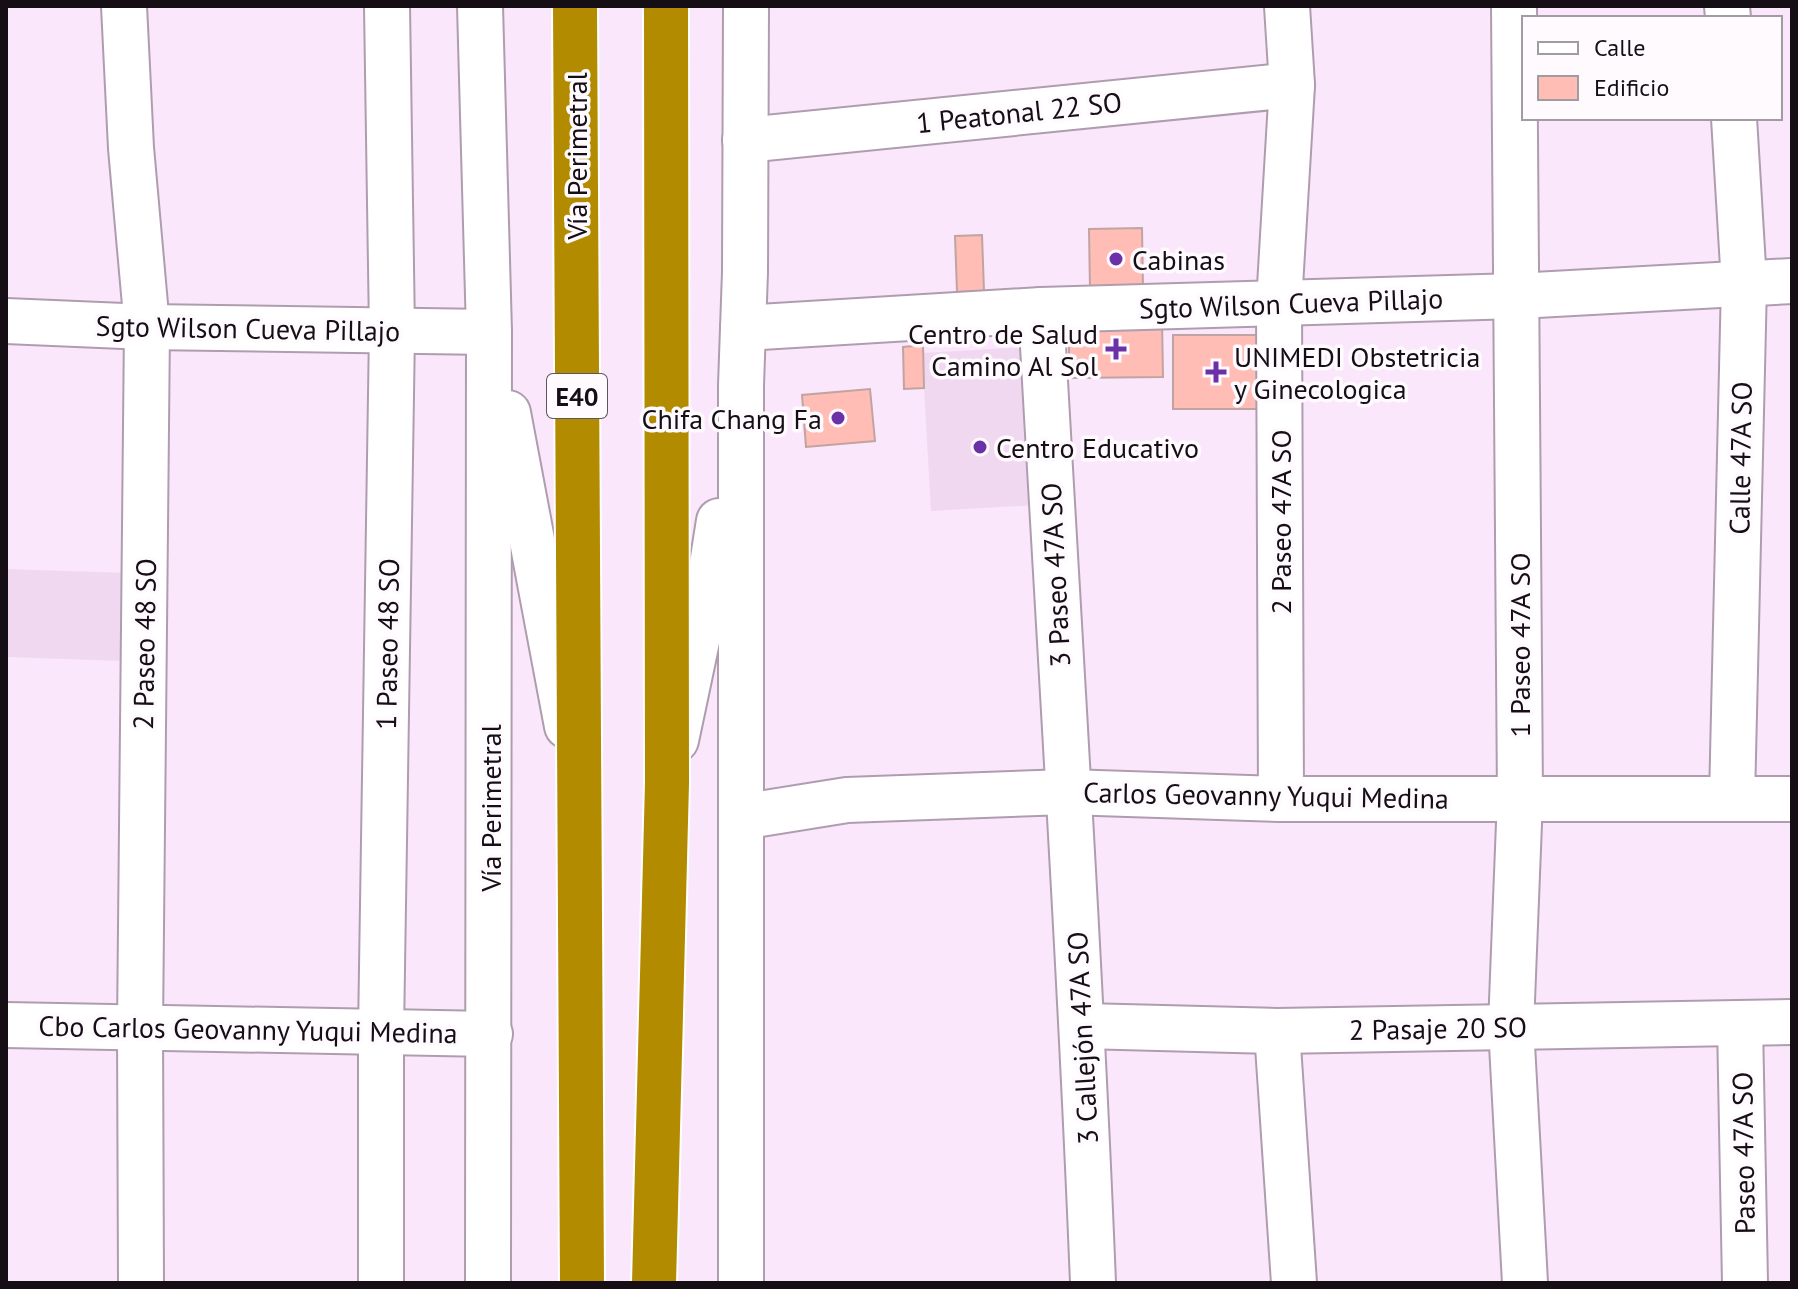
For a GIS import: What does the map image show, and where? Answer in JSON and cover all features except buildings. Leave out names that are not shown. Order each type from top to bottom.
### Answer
[{"type":"highway","name":"Vía Perimetral","points":[[575,6],[582,1279]]},
{"type":"highway","points":[[654,1277],[667,783],[666,6]]},
{"type":"street","name":"2 Paseo 48 SO","points":[[124,6],[131,148],[147,327],[140,1027],[141,1283]]},
{"type":"street","name":"1 Paseo 48 SO","points":[[381,1283],[381,1032],[392,331],[387,6]]},
{"type":"street","name":"Vía Perimetral","points":[[480,6],[489,332],[488,1283]]},
{"type":"street","points":[[741,1283],[741,385],[746,6]]},
{"type":"street","name":"2 Paseo 47A SO","points":[[1281,799],[1279,303],[1292,85],[1287,6]]},
{"type":"street","name":"1 Paseo 47A SO","points":[[1514,6],[1520,798],[1511,1026],[1525,1283]]},
{"type":"street","name":"1 Peatonal 22 SO","points":[[745,140],[1292,85]]},
{"type":"street","name":"Calle 47A SO","points":[[1732,799],[1744,283],[1734,120]]},
{"type":"street","name":"Sgto Wilson Cueva Pillajo","points":[[743,328],[1041,310],[1517,296],[1792,281]]},
{"type":"street","name":"3 Paseo 47A SO","points":[[1041,310],[1067,792]]},
{"type":"street","name":"Sgto Wilson Cueva Pillajo","points":[[6,321],[147,327],[489,332]]},
{"type":"street","name":"Vía Perimetral","points":[[489,332],[519,466],[578,786]]},
{"type":"street","points":[[667,783],[709,584],[741,385]]},
{"type":"street","name":"Carlos Geovanny Yuqui Medina","points":[[741,817],[847,800],[1067,792],[1281,799],[1792,799]]},
{"type":"street","name":"3 Callejón 47A SO","points":[[1067,792],[1083,1026],[1093,1283]]},
{"type":"street","name":"2 Pasaje 20 SO","points":[[1083,1026],[1277,1031],[1792,1022]]},
{"type":"street","name":"Paseo 47A SO","points":[[1740,1024],[1745,1283]]},
{"type":"street","name":"Cbo Carlos Geovanny Yuqui Medina","points":[[6,1025],[490,1034]]},
{"type":"street","points":[[1277,1031],[1294,1283]]},
{"type":"shaded area","name":"Centro Educativo","points":[[1027,347],[1036,505],[931,511],[922,353]]},
{"type":"shaded area","points":[[6,569],[128,573],[124,661],[6,657]]},
{"type":"place","name":"Cabinas","points":[[1116,259]]},
{"type":"place","name":"Centro de Salud Camino Al Sol","points":[[1116,349]]},
{"type":"place","name":"UNIMEDI Obstetricia y Ginecologica","points":[[1216,372]]},
{"type":"place","name":"Chifa Chang Fa","points":[[838,418]]},
{"type":"place","name":"Centro Educativo","points":[[980,447]]}]
